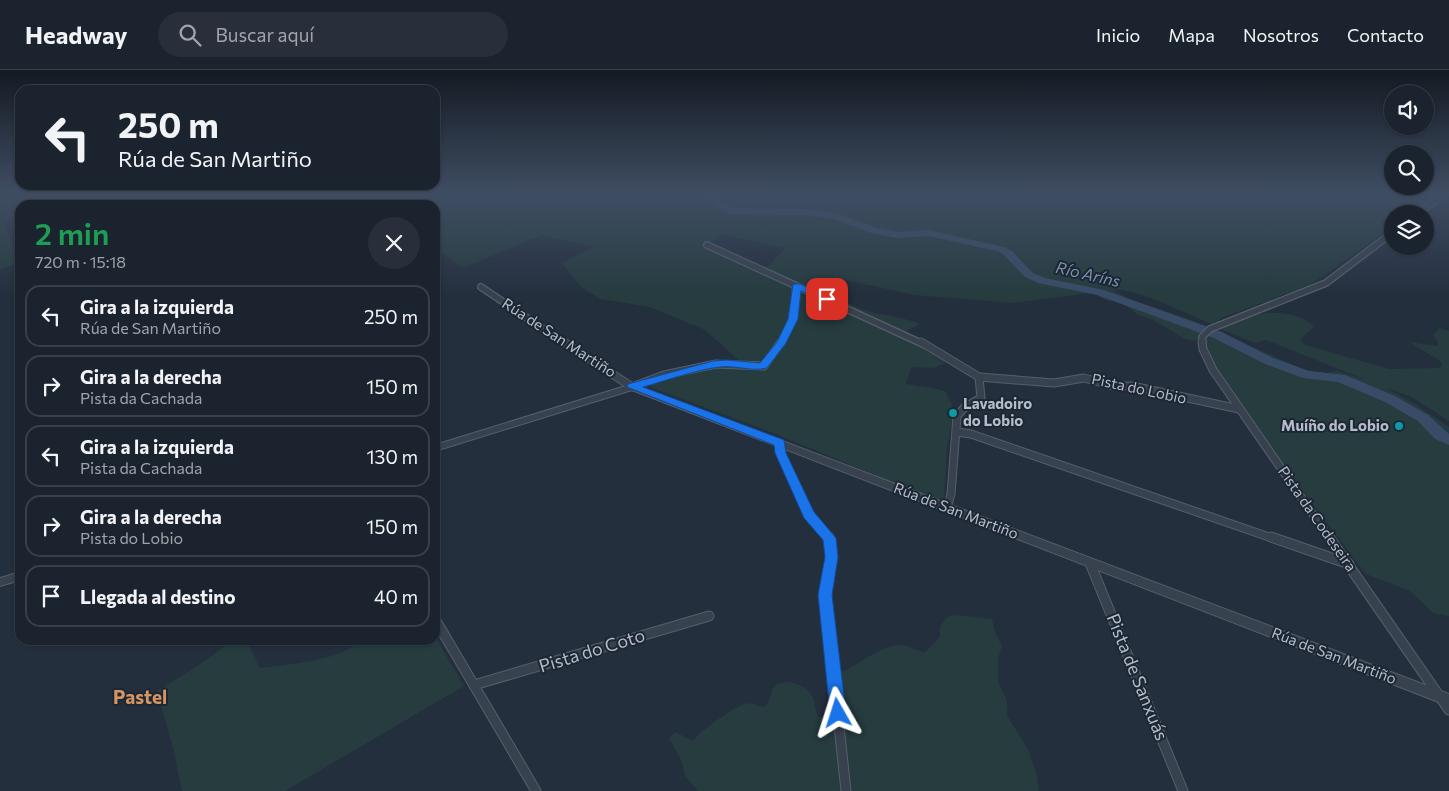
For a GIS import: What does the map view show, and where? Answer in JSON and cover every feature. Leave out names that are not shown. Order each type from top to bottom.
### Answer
[{"type":"street","name":"Pista da Codeseira","points":[[1384,238],[1326,284],[1210,329],[1202,337],[1203,349],[1213,370],[1239,409],[1445,698],[1449,710]]},
{"type":"street","name":"Pista do Lobio","points":[[707,244],[751,266],[912,338],[980,377],[1054,383],[1084,378],[1110,385],[1132,386],[1239,409]]},
{"type":"street","points":[[440,446],[713,364],[727,363],[752,367],[764,366],[781,343],[793,319],[796,286]]},
{"type":"street","name":"Rúa de San Martiño","points":[[481,287],[632,387],[1445,698]]},
{"type":"street","points":[[948,508],[951,494],[954,439],[957,432],[956,424],[959,412],[981,398],[980,377]]},
{"type":"street","points":[[957,432],[971,434],[1349,564]]},
{"type":"street","points":[[780,443],[780,453],[809,515],[825,531],[832,547],[825,595],[846,791]]},
{"type":"street","name":"Pista de Sanxuás","points":[[1090,563],[1183,791]]},
{"type":"street","points":[[0,582],[15,578]]},
{"type":"street","name":"Pista do Coto","points":[[474,685],[709,616]]},
{"type":"street","points":[[440,627],[536,791]]},
{"type":"green space","points":[[0,227],[5,227],[15,250],[15,264],[0,269]]},
{"type":"green space","points":[[440,227],[1384,227],[1384,233],[1310,285],[1224,317],[1212,324],[1134,292],[1113,290],[1129,299],[1189,319],[1303,369],[1327,373],[1337,371],[1366,380],[1266,340],[1255,343],[1220,329],[1255,315],[1279,313],[1291,315],[1315,326],[1301,339],[1305,345],[1389,369],[1440,368],[1442,365],[1440,361],[1409,342],[1438,346],[1438,342],[1433,335],[1440,328],[1449,331],[1449,421],[1410,396],[1386,388],[1415,404],[1449,427],[1449,616],[1433,613],[1410,591],[1366,574],[1265,441],[1218,371],[1208,353],[1205,340],[1185,339],[1153,320],[1138,315],[1122,302],[1108,301],[1091,293],[1013,303],[914,295],[841,279],[831,288],[843,300],[853,305],[872,312],[920,324],[908,330],[907,338],[946,363],[933,368],[911,367],[906,384],[946,392],[954,410],[947,448],[944,498],[937,501],[776,434],[650,387],[652,383],[726,366],[753,369],[762,367],[741,362],[705,330],[650,307],[600,299],[581,287],[562,263],[593,247],[542,235],[463,268],[440,252]],"holes":[[[722,234],[785,248],[769,266],[763,267],[710,243]]]},
{"type":"green space","points":[[957,615],[992,619],[996,635],[1002,646],[998,659],[998,681],[1007,701],[1007,715],[1029,751],[1037,776],[1039,791],[698,791],[685,776],[682,762],[669,738],[675,732],[693,741],[711,725],[736,708],[749,703],[764,707],[775,686],[784,682],[794,683],[808,691],[813,697],[819,717],[832,718],[839,698],[838,674],[886,648],[902,645],[925,652],[940,637],[940,627],[947,617]]},
{"type":"green space","points":[[226,645],[248,645],[260,668],[328,657],[356,645],[440,645],[464,686],[285,791],[182,791],[173,748],[157,691],[202,663]]},
{"type":"waterway","name":"Río Aríns","points":[[863,227],[897,235],[928,233],[1000,249],[1008,253],[1029,275],[1042,281],[1100,292],[1218,335],[1269,361],[1307,375],[1340,378],[1390,399],[1423,418],[1440,436],[1449,440]]},
{"type":"place","name":"Lavadoiro do Lobio","points":[[953,413]]},
{"type":"place","name":"Muíño do Lobio","points":[[1399,426]]},
{"type":"district","name":"Pastel","points":[[140,697]]},
{"type":"route","points":[[827,299],[796,286],[793,319],[781,343],[764,366],[752,367],[727,363],[713,364],[637,384],[632,387],[780,443],[780,453],[809,515],[825,531],[830,538],[832,547],[825,595],[838,713]]}]
